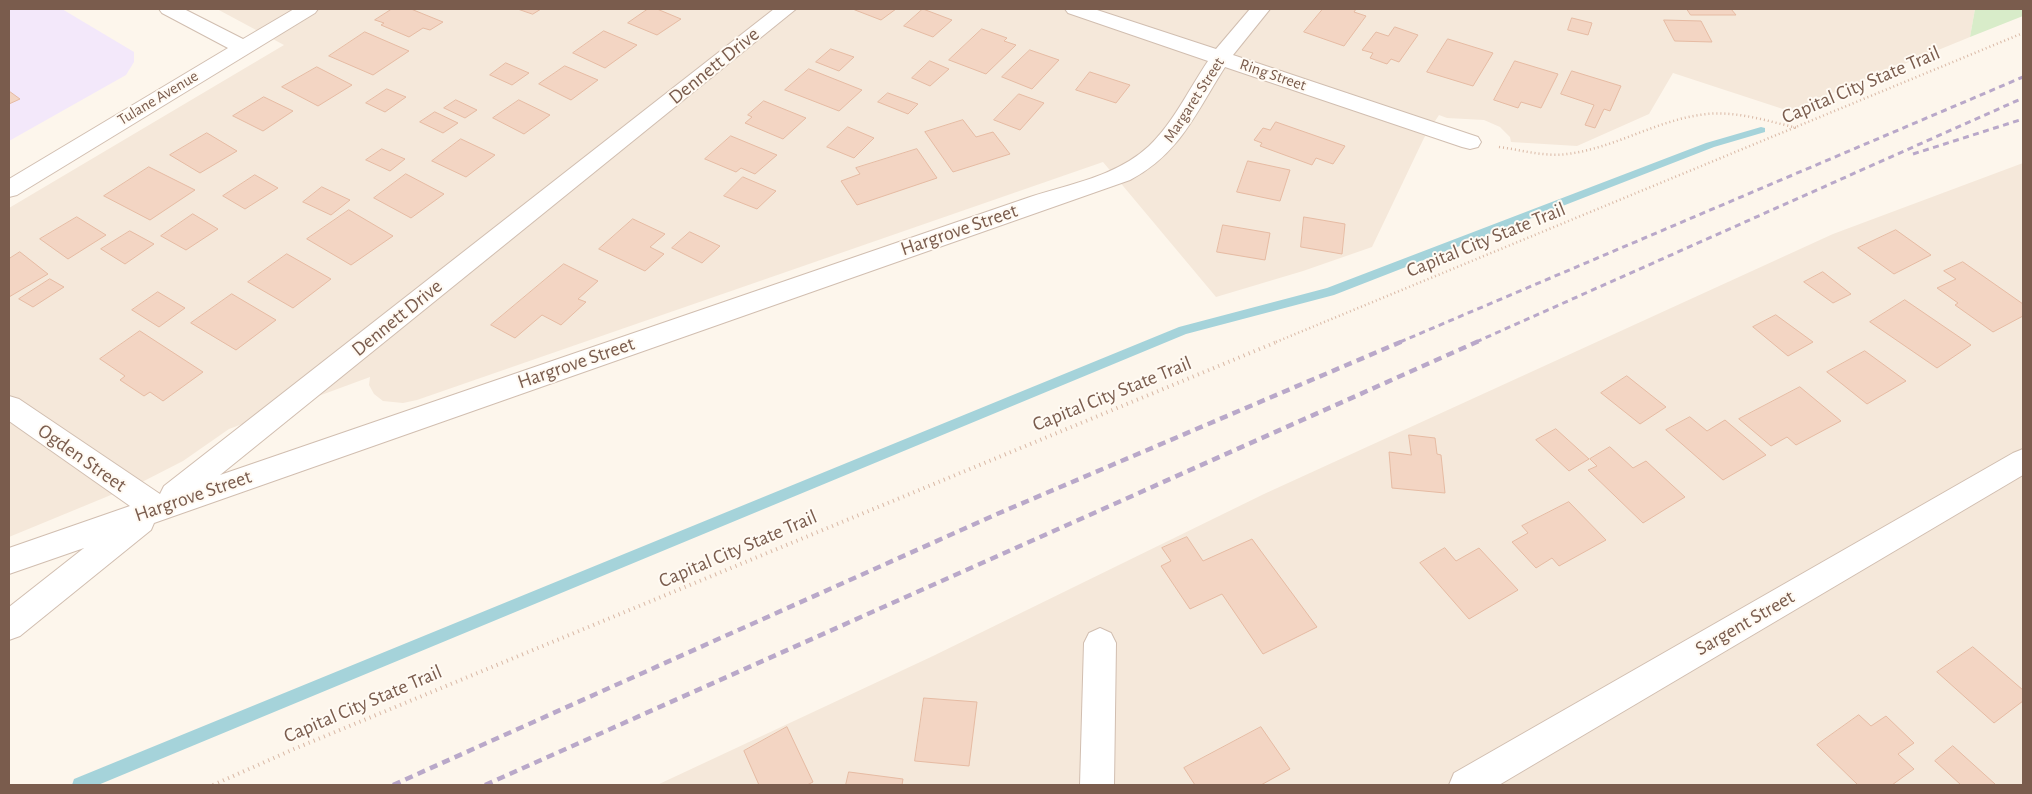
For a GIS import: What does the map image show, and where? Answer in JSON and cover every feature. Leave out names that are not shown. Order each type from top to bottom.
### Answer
[{"type":"street","points":[[169,9],[242,47]]},
{"type":"street","name":"Tulane Avenue","points":[[9,189],[308,9]]},
{"type":"street","name":"Dennett Drive","points":[[9,626],[786,9]]},
{"type":"street","name":"Ring Street","points":[[1076,9],[1470,142]]},
{"type":"street","name":"Margaret Street","points":[[1142,164],[1162,148],[1221,57],[1260,9]]},
{"type":"street","name":"Hargrove Street","points":[[9,561],[156,508],[1038,202],[1106,181],[1142,164]]},
{"type":"street","name":"Ogden Street","points":[[9,407],[156,508]]},
{"type":"street","name":"Sargent Street","points":[[1467,785],[2023,461]]},
{"type":"street","points":[[1097,785],[1100,643]]},
{"type":"path","name":"Capital City State Trail","points":[[213,785],[358,723],[2023,34]]},
{"type":"path","points":[[1470,142],[1547,154],[1567,154],[1592,149],[1684,118],[1721,113],[1738,114],[1798,128]]},
{"type":"shaded area","points":[[9,9],[62,9],[134,52],[134,62],[126,75],[9,141]]},
{"type":"shaded area","points":[[217,9],[1975,9],[1970,37],[1789,111],[1673,73],[1649,114],[1577,146],[1511,142],[1510,137],[1500,127],[1484,120],[1447,118],[1439,115],[1424,138],[1372,247],[1303,271],[1216,297],[1103,162],[417,400],[403,403],[383,401],[374,394],[369,385],[370,377],[229,429],[183,461],[140,483],[9,537],[9,208],[284,45]]},
{"type":"shaded area","points":[[2023,163],[2023,785],[657,785],[933,656],[1264,494],[1833,234]]},
{"type":"green space","points":[[1975,9],[2023,9],[2023,16],[1970,37]]},
{"type":"building","points":[[392,9],[411,9],[443,22],[430,30],[423,28],[409,37],[381,25],[384,23],[375,20]]},
{"type":"building","points":[[518,9],[541,9],[533,14]]},
{"type":"building","points":[[648,9],[657,9],[681,19],[657,35],[628,23]]},
{"type":"building","points":[[896,9],[881,20],[855,10]]},
{"type":"building","points":[[923,9],[952,20],[933,37],[904,26]]},
{"type":"building","points":[[1323,9],[1356,9],[1354,12],[1366,16],[1344,46],[1304,32]]},
{"type":"building","points":[[1687,9],[1731,9],[1736,15],[1691,15]]},
{"type":"building","points":[[1572,18],[1592,23],[1588,35],[1568,30]]},
{"type":"building","points":[[1664,20],[1701,21],[1712,42],[1675,41]]},
{"type":"building","points":[[1395,27],[1418,35],[1399,62],[1391,59],[1387,64],[1370,58],[1373,53],[1362,50],[1376,32],[1388,36]]},
{"type":"building","points":[[982,29],[1007,38],[1004,41],[1016,45],[986,74],[949,60]]},
{"type":"building","points":[[604,31],[637,45],[605,68],[573,53]]},
{"type":"building","points":[[365,32],[409,51],[373,75],[329,56]]},
{"type":"building","points":[[1448,39],[1493,53],[1473,86],[1427,72]]},
{"type":"building","points":[[831,49],[854,57],[839,71],[816,62]]},
{"type":"building","points":[[1030,50],[1059,60],[1032,89],[1002,77]]},
{"type":"building","points":[[930,61],[949,69],[930,86],[912,78]]},
{"type":"building","points":[[1515,61],[1558,74],[1541,108],[1521,102],[1518,108],[1494,100]]},
{"type":"building","points":[[506,63],[529,73],[512,85],[490,75]]},
{"type":"building","points":[[565,66],[598,80],[571,100],[539,84]]},
{"type":"building","points":[[317,67],[352,85],[318,106],[282,87]]},
{"type":"building","points":[[809,69],[862,90],[839,111],[785,90]]},
{"type":"building","points":[[1572,71],[1621,86],[1610,111],[1604,109],[1595,128],[1585,125],[1594,105],[1561,94]]},
{"type":"building","points":[[1090,72],[1130,85],[1116,103],[1076,90]]},
{"type":"building","points":[[387,89],[406,97],[385,112],[366,103]]},
{"type":"building","points":[[9,91],[20,99],[9,104]]},
{"type":"building","points":[[888,93],[918,104],[908,114],[878,102]]},
{"type":"building","points":[[1019,94],[1044,103],[1020,130],[994,120]]},
{"type":"building","points":[[264,97],[293,111],[263,131],[233,116]]},
{"type":"building","points":[[456,100],[477,110],[465,118],[444,108]]},
{"type":"building","points":[[519,100],[550,115],[524,134],[493,118]]},
{"type":"building","points":[[764,101],[806,118],[783,139],[745,123],[752,117],[748,115]]},
{"type":"building","points":[[435,112],[458,123],[443,133],[420,122]]},
{"type":"building","points":[[963,120],[976,137],[993,132],[1010,154],[953,172],[925,132]]},
{"type":"building","points":[[1276,122],[1345,146],[1333,164],[1316,158],[1312,165],[1260,146],[1262,143],[1254,140],[1263,128],[1270,130]]},
{"type":"building","points":[[848,127],[874,138],[854,158],[827,147]]},
{"type":"building","points":[[207,133],[237,151],[200,173],[170,155]]},
{"type":"building","points":[[731,136],[777,155],[755,174],[741,168],[736,172],[705,159]]},
{"type":"building","points":[[461,139],[495,155],[466,177],[432,161]]},
{"type":"building","points":[[382,149],[405,159],[390,171],[366,160]]},
{"type":"building","points":[[917,149],[937,178],[857,205],[841,181],[860,174],[856,168]]},
{"type":"building","points":[[1248,161],[1290,170],[1280,201],[1237,192]]},
{"type":"building","points":[[149,167],[195,190],[150,220],[104,196]]},
{"type":"building","points":[[406,174],[444,194],[411,218],[374,198]]},
{"type":"building","points":[[255,175],[278,188],[245,209],[223,196]]},
{"type":"building","points":[[743,177],[776,191],[757,209],[724,196]]},
{"type":"building","points":[[322,187],[350,200],[331,215],[303,202]]},
{"type":"building","points":[[349,210],[393,236],[351,265],[307,239]]},
{"type":"building","points":[[193,214],[218,229],[186,250],[161,236]]},
{"type":"building","points":[[77,217],[106,235],[68,259],[40,239]]},
{"type":"building","points":[[1304,217],[1345,224],[1342,254],[1301,247]]},
{"type":"building","points":[[633,219],[665,234],[650,247],[664,254],[645,271],[599,249]]},
{"type":"building","points":[[1223,225],[1270,233],[1265,260],[1217,252]]},
{"type":"building","points":[[1896,230],[1931,255],[1894,274],[1858,248]]},
{"type":"building","points":[[130,231],[154,244],[125,264],[101,249]]},
{"type":"building","points":[[690,232],[720,246],[702,263],[672,248]]},
{"type":"building","points":[[20,252],[48,274],[9,297],[9,259]]},
{"type":"building","points":[[287,254],[331,279],[293,308],[248,282]]},
{"type":"building","points":[[1963,262],[2023,304],[2023,316],[1993,332],[1955,305],[1958,303],[1937,288],[1956,279],[1944,271]]},
{"type":"building","points":[[564,264],[598,281],[578,299],[586,302],[561,325],[542,315],[515,338],[491,325]]},
{"type":"building","points":[[1823,272],[1851,294],[1833,303],[1804,282]]},
{"type":"building","points":[[50,279],[64,287],[33,307],[19,299]]},
{"type":"building","points":[[158,292],[185,308],[159,327],[132,310]]},
{"type":"building","points":[[232,294],[276,320],[236,350],[191,323]]},
{"type":"building","points":[[1905,300],[1971,345],[1937,368],[1870,322]]},
{"type":"building","points":[[1776,315],[1813,342],[1788,356],[1753,327]]},
{"type":"building","points":[[140,331],[203,372],[163,401],[150,392],[144,396],[120,380],[125,376],[100,359]]},
{"type":"building","points":[[1865,351],[1906,381],[1867,404],[1827,372]]},
{"type":"building","points":[[1627,376],[1666,407],[1640,424],[1601,393]]},
{"type":"building","points":[[1800,387],[1841,421],[1796,445],[1787,437],[1771,446],[1739,419]]},
{"type":"building","points":[[1690,417],[1707,431],[1725,420],[1766,455],[1723,480],[1666,430]]},
{"type":"building","points":[[1556,429],[1589,459],[1569,471],[1536,440]]},
{"type":"building","points":[[1409,435],[1435,438],[1437,454],[1441,455],[1445,493],[1392,488],[1389,452],[1411,455]]},
{"type":"building","points":[[1610,447],[1633,468],[1646,461],[1685,497],[1643,523],[1588,470],[1597,466],[1590,459]]},
{"type":"building","points":[[1569,502],[1606,540],[1559,566],[1552,558],[1536,568],[1512,542],[1528,533],[1522,526]]},
{"type":"building","points":[[1187,537],[1203,561],[1252,539],[1317,627],[1263,654],[1222,594],[1190,609],[1161,566],[1171,561],[1162,548]]},
{"type":"building","points":[[1445,548],[1456,561],[1479,548],[1518,590],[1469,619],[1420,563]]},
{"type":"building","points":[[1973,647],[2023,690],[2023,701],[1994,723],[1937,672]]},
{"type":"building","points":[[924,698],[977,702],[969,766],[915,761]]},
{"type":"building","points":[[1859,715],[1871,726],[1886,716],[1914,743],[1898,754],[1914,769],[1892,785],[1858,785],[1817,745]]},
{"type":"building","points":[[787,727],[813,782],[807,785],[759,785],[744,751]]},
{"type":"building","points":[[1261,727],[1290,769],[1261,785],[1195,785],[1184,768]]},
{"type":"building","points":[[1953,746],[1995,784],[1961,785],[1935,761]]},
{"type":"building","points":[[849,772],[903,779],[902,785],[846,785]]},
{"type":"waterway","points":[[80,785],[1183,330],[1330,292],[1710,145],[1761,130]]},
{"type":"railway","points":[[1400,342],[2023,77]]},
{"type":"railway","points":[[1476,342],[2023,98]]},
{"type":"railway","points":[[1913,154],[2023,119]]},
{"type":"railway","points":[[393,785],[997,514],[1403,341]]},
{"type":"railway","points":[[485,785],[1479,341]]}]
